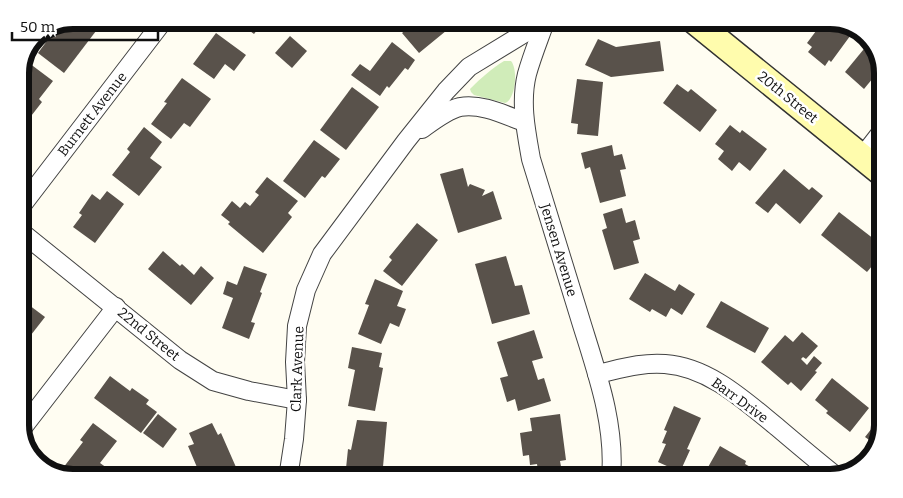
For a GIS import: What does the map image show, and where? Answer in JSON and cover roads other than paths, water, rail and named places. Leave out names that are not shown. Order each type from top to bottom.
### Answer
[{"type":"street","name":"Burnett Avenue","points":[[29,196],[157,29]]},
{"type":"street","name":"Clark Avenue","points":[[289,469],[297,400],[295,362],[297,326],[306,290],[322,254],[406,141],[468,67],[532,29]]},
{"type":"street","name":"Jensen Avenue","points":[[542,29],[527,75],[524,98],[524,122],[531,159],[597,374],[609,421],[612,469]]},
{"type":"street","name":"20th Street","points":[[704,29],[874,167]]},
{"type":"street","name":"Clark Avenue","points":[[406,141],[436,118],[460,107],[481,108],[524,122]]},
{"type":"street","points":[[862,157],[874,142]]},
{"type":"street","name":"22nd Street","points":[[29,237],[180,360],[214,381],[250,392],[297,400]]},
{"type":"street","points":[[29,420],[116,307]]},
{"type":"street","name":"Barr Drive","points":[[597,374],[636,365],[666,364],[692,369],[720,384],[745,401],[828,469]]}]
